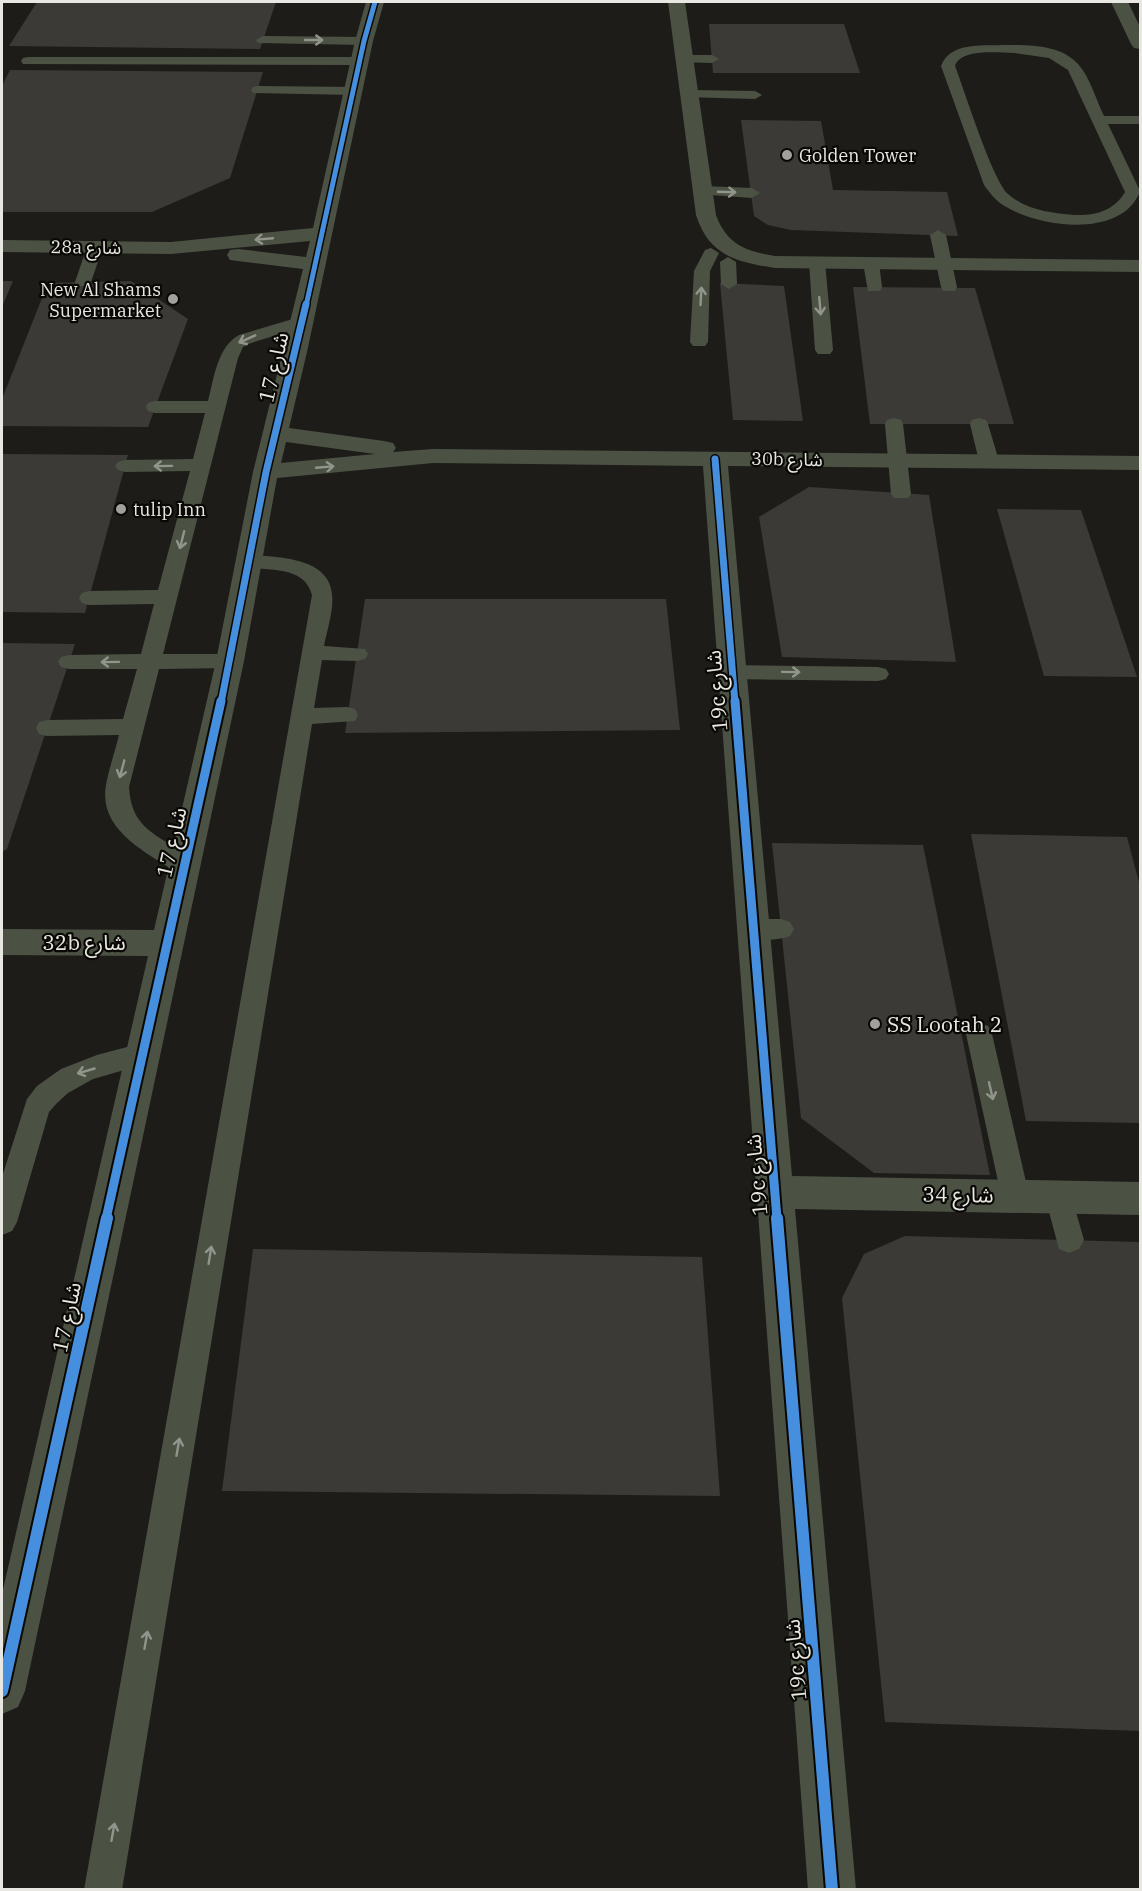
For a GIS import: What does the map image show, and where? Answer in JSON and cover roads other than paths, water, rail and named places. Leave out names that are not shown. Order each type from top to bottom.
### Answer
[{"type":"street","name":"شارع 17","points":[[2,1691],[230,661],[266,472],[303,321],[362,51],[375,2]]},
{"type":"street","points":[[676,2],[706,215],[712,234],[732,250],[747,256],[776,262],[1140,266]]},
{"type":"street","points":[[1119,2],[1140,44]]},
{"type":"street","points":[[706,215],[698,232],[699,241],[720,258],[767,268],[811,263]]},
{"type":"street","name":"28a شارع","points":[[171,248],[322,233]]},
{"type":"street","name":"28a شارع","points":[[2,246],[171,248],[315,264]]},
{"type":"street","name":"30b شارع","points":[[276,433],[433,456]]},
{"type":"street","name":"30b شارع","points":[[266,472],[433,456],[1140,463]]},
{"type":"street","name":"19c شارع","points":[[714,459],[733,672],[767,929],[775,1192],[832,1890]]},
{"type":"street","name":"32b شارع","points":[[2,942],[166,943]]},
{"type":"street","name":"شارع 34","points":[[775,1192],[1140,1198]]},
{"type":"lane","points":[[263,40],[362,51]]},
{"type":"lane","points":[[977,50],[1036,51],[1060,56],[1074,68],[1099,120],[1133,192],[1130,201],[1123,209],[1092,219],[1062,219],[1029,212],[1005,200],[992,185],[948,66],[949,60],[955,55],[977,50]]},
{"type":"lane","points":[[28,61],[362,51]]},
{"type":"lane","points":[[684,55],[712,55]]},
{"type":"lane","points":[[258,90],[354,91]]},
{"type":"lane","points":[[689,98],[755,98]]},
{"type":"lane","points":[[1099,120],[1140,120]]},
{"type":"lane","points":[[702,191],[752,193]]},
{"type":"lane","points":[[938,235],[949,287]]},
{"type":"lane","points":[[83,282],[95,247]]},
{"type":"lane","points":[[699,342],[702,271],[720,258],[729,284]]},
{"type":"lane","points":[[811,263],[824,350]]},
{"type":"lane","points":[[871,263],[874,287]]},
{"type":"lane","points":[[184,864],[132,831],[119,811],[117,788],[229,358],[236,344],[255,335],[303,321]]},
{"type":"lane","points":[[155,408],[216,407]]},
{"type":"lane","points":[[894,424],[901,494]]},
{"type":"lane","points":[[979,424],[989,461]]},
{"type":"lane","points":[[125,466],[201,465]]},
{"type":"lane","points":[[103,1890],[322,595],[322,586],[317,578],[296,567],[249,561]]},
{"type":"lane","points":[[89,598],[168,597]]},
{"type":"lane","points":[[313,653],[357,654]]},
{"type":"lane","points":[[69,662],[230,661]]},
{"type":"lane","points":[[733,672],[878,674]]},
{"type":"lane","points":[[302,716],[347,715]]},
{"type":"lane","points":[[47,728],[134,727]]},
{"type":"lane","points":[[979,1034],[1015,1195]]},
{"type":"lane","points":[[2,1222],[32,1120],[45,1094],[71,1075],[142,1054]]},
{"type":"lane","points":[[1059,1197],[1069,1240]]},
{"type":"place","name":"Golden Tower","points":[[787,155]]},
{"type":"place","name":"New Al Shams Supermarket","points":[[173,299]]},
{"type":"place","name":"tulip Inn","points":[[121,509]]},
{"type":"place","name":"SS Lootah 2","points":[[875,1024]]}]
